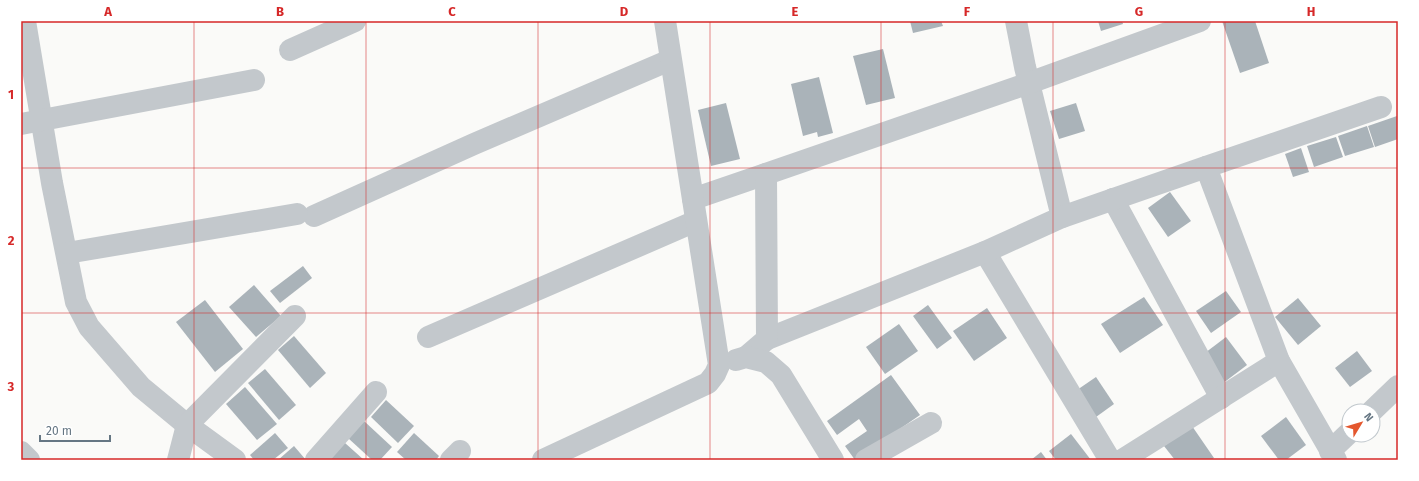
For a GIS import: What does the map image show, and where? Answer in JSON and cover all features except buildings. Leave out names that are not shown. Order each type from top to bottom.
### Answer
[{"type":"street","points":[[25,21],[31,122],[66,253],[76,302],[89,327],[141,386],[187,425],[235,460]]},
{"type":"street","points":[[290,50],[355,21]]},
{"type":"street","points":[[543,460],[708,383],[720,365],[670,60],[665,21]]},
{"type":"street","points":[[1016,21],[1029,83],[1062,217]]},
{"type":"street","points":[[693,199],[1029,83],[1200,21]]},
{"type":"street","points":[[66,253],[306,215],[670,60]]},
{"type":"street","points":[[31,122],[254,80]]},
{"type":"street","points":[[720,365],[746,357],[767,339],[985,252],[1062,217],[1381,107]]},
{"type":"street","points":[[1206,167],[1279,361],[1333,456],[1342,443]]},
{"type":"street","points":[[766,174],[767,339]]},
{"type":"street","points":[[1114,200],[1221,398]]},
{"type":"street","points":[[428,337],[696,221]]},
{"type":"street","points":[[985,252],[1110,460]]},
{"type":"street","points":[[178,460],[187,425],[295,316]]},
{"type":"street","points":[[746,357],[766,362],[781,375],[833,460]]},
{"type":"street","points":[[1136,456],[1221,398],[1279,361]]},
{"type":"street","points":[[1380,403],[1398,386]]},
{"type":"street","points":[[316,460],[376,392]]},
{"type":"street","points":[[866,460],[932,423]]},
{"type":"street","points":[[21,452],[29,460]]}]
